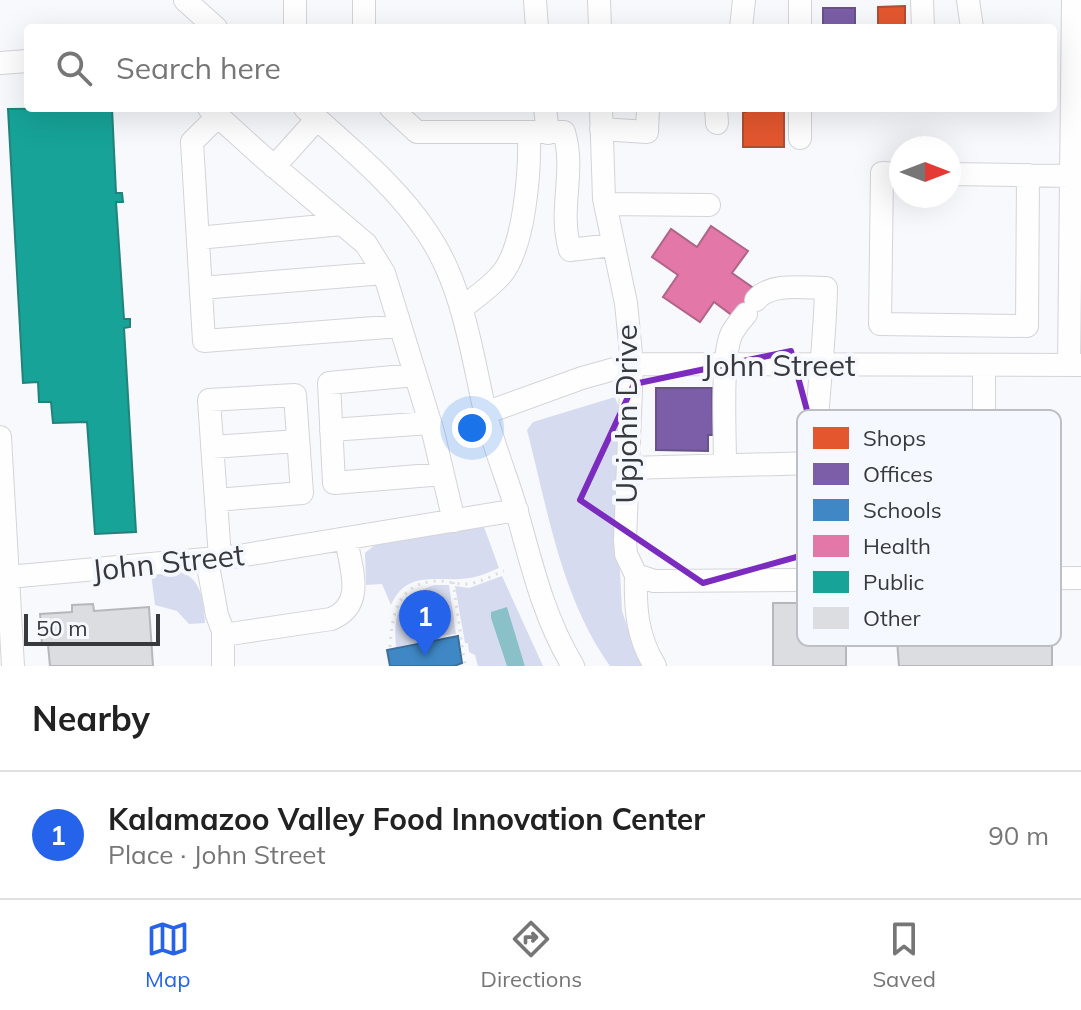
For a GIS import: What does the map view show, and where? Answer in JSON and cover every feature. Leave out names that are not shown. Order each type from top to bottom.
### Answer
[{"type":"street","points":[[185,0],[212,24]]},
{"type":"street","points":[[295,0],[295,24]]},
{"type":"street","points":[[364,0],[364,24]]},
{"type":"street","points":[[535,0],[537,24]]},
{"type":"street","points":[[599,0],[600,24]]},
{"type":"street","points":[[741,24],[744,0]]},
{"type":"street","points":[[800,0],[800,24]]},
{"type":"street","points":[[922,0],[923,24]]},
{"type":"street","points":[[968,0],[971,24]]},
{"type":"street","points":[[1073,0],[1075,365]]},
{"type":"street","points":[[0,63],[24,61]]},
{"type":"street","points":[[400,326],[204,341],[192,142],[214,112],[366,244],[384,273],[430,423],[454,521]]},
{"type":"street","points":[[395,112],[417,132],[564,132],[569,169],[564,228],[570,250],[612,245]]},
{"type":"street","points":[[461,309],[501,276],[517,243],[544,112]]},
{"type":"street","points":[[601,118],[647,132],[648,112]]},
{"type":"street","points":[[800,112],[800,138]]},
{"type":"street","points":[[274,167],[311,114],[400,197],[430,235],[450,275],[461,309],[485,413],[517,510],[540,596],[558,640],[573,666]]},
{"type":"street","name":"Upjohn Drive","points":[[601,118],[605,204],[626,303],[632,364],[626,554],[636,575],[635,610],[644,650],[655,666]]},
{"type":"street","points":[[889,173],[882,173],[880,324],[1027,326],[1028,175]]},
{"type":"street","points":[[961,174],[1072,176]]},
{"type":"street","points":[[605,204],[709,205]]},
{"type":"street","points":[[198,238],[342,224]]},
{"type":"street","points":[[201,288],[384,273]]},
{"type":"street","points":[[725,463],[727,364],[731,334],[761,294],[778,289],[826,288],[824,364],[817,410]]},
{"type":"street","name":"John Street","points":[[485,413],[582,378],[632,364],[1075,365]]},
{"type":"street","points":[[984,365],[984,410]]},
{"type":"street","points":[[415,375],[329,383],[334,483],[443,474]]},
{"type":"street","points":[[216,500],[302,493],[295,395],[209,400],[216,500],[214,559],[217,615],[223,631],[223,666]]},
{"type":"street","points":[[331,430],[430,423]]},
{"type":"street","points":[[0,437],[13,666]]},
{"type":"street","points":[[212,447],[298,441]]},
{"type":"street","points":[[628,468],[797,463]]},
{"type":"street","name":"John Street","points":[[8,577],[214,559],[517,510]]},
{"type":"street","points":[[223,631],[230,634],[259,630],[345,614],[353,601],[354,591],[346,539]]},
{"type":"street","points":[[636,575],[654,581],[797,580]]},
{"type":"path","points":[[390,647],[391,622],[398,600],[412,589],[433,581],[468,584],[504,571]]},
{"type":"path","points":[[453,582],[465,666]]},
{"type":"highlighted area","points":[[791,351],[843,544],[703,583],[580,500],[634,384]]},
{"type":"shaded area","points":[[615,397],[619,408],[622,611],[636,652],[646,666],[610,666],[593,639],[579,611],[558,552],[527,430],[533,422]]},
{"type":"shaded area","points":[[484,527],[499,568],[473,577],[415,582],[398,593],[391,605],[382,584],[366,585],[365,553],[375,545]]},
{"type":"shaded area","points":[[182,573],[198,586],[205,623],[189,624],[177,611],[155,605],[151,574]]},
{"type":"shaded area","points":[[502,576],[543,666],[525,666],[507,607],[507,666],[478,666],[475,655],[469,652],[455,586],[469,588]]},
{"type":"shaded area","points":[[434,585],[449,585],[456,634],[396,647],[397,615],[401,607],[413,595]]},
{"type":"water","points":[[507,607],[525,666],[507,666],[491,618],[491,612]]},
{"type":"building: Shops","points":[[905,6],[905,24],[878,24],[878,7]]},
{"type":"building: Shops","points":[[743,112],[784,112],[784,147],[743,147]]},
{"type":"building: Offices","points":[[823,8],[855,8],[855,24],[823,24]]},
{"type":"building: Offices","points":[[656,388],[712,388],[713,435],[708,435],[708,451],[656,450]]},
{"type":"building: Schools","points":[[458,636],[462,663],[454,666],[390,666],[387,650]]},
{"type":"building: Health","points":[[711,226],[748,251],[732,273],[752,287],[747,294],[761,304],[733,316],[714,302],[700,322],[663,297],[678,275],[652,257],[671,229],[697,247]]},
{"type":"building: Public","points":[[8,109],[24,109],[24,112],[112,112],[116,193],[122,193],[123,202],[116,202],[124,319],[130,319],[130,327],[124,328],[136,532],[95,534],[87,422],[53,423],[51,402],[39,402],[38,382],[23,383]]},
{"type":"building: Other","points":[[773,603],[797,603],[797,646],[846,646],[846,666],[773,666]]},
{"type":"building: Other","points":[[93,604],[94,611],[149,607],[153,666],[50,666],[48,645],[42,645],[40,614],[72,612],[72,605]]},
{"type":"building: Other","points":[[897,646],[1052,646],[1052,666],[899,666]]},
{"type":"place","name":"Kalamazoo Valley Food Innovation Center","points":[[425,656]]}]
